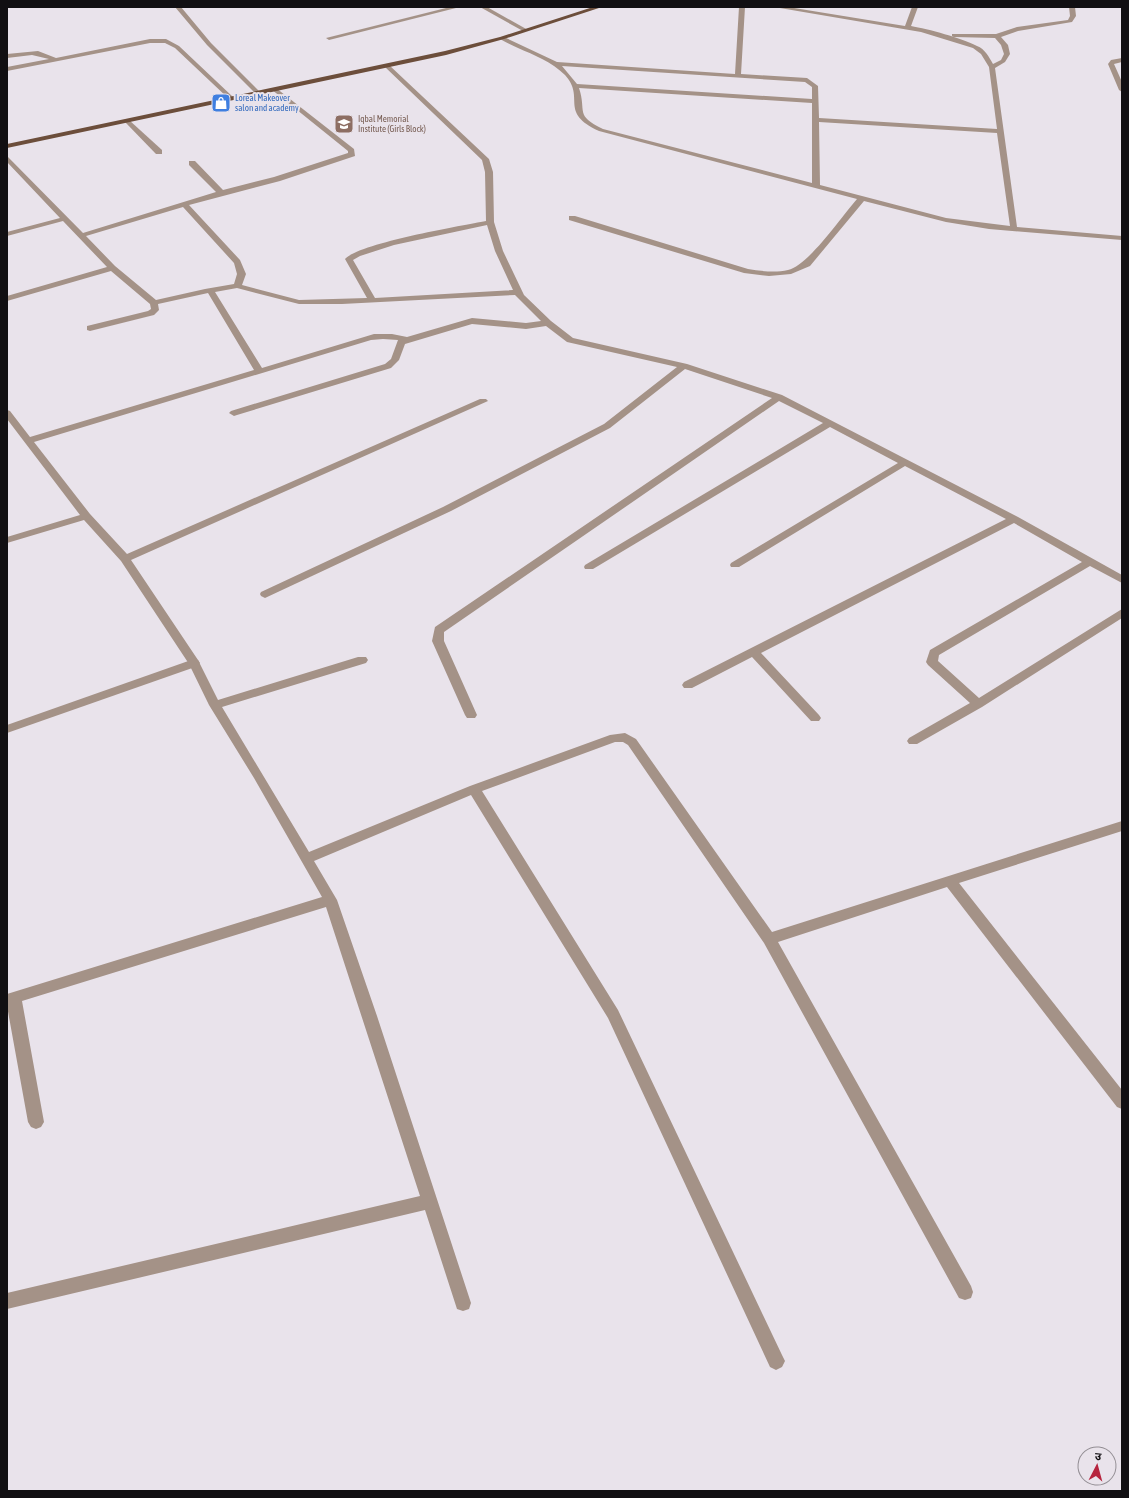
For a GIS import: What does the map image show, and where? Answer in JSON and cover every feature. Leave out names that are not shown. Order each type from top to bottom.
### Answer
[{"type":"main road","points":[[7,146],[387,66],[502,38],[599,7]]},
{"type":"street","points":[[178,7],[209,44],[258,92]]},
{"type":"street","points":[[329,38],[457,7]]},
{"type":"street","points":[[484,7],[525,30]]},
{"type":"street","points":[[738,74],[742,7]]},
{"type":"street","points":[[777,7],[908,26],[975,47],[983,53],[992,67],[1014,230]]},
{"type":"street","points":[[908,26],[915,7]]},
{"type":"street","points":[[932,33],[970,36],[997,36],[1017,28],[1070,21],[1073,16],[1072,7]]},
{"type":"street","points":[[992,67],[1004,61],[1007,52],[1006,45],[997,36]]},
{"type":"street","points":[[502,38],[554,64],[568,75],[576,86],[579,114],[586,123],[594,127],[861,199],[946,220],[1014,230],[1122,238]]},
{"type":"street","points":[[7,69],[150,41],[166,41],[177,47],[231,98]]},
{"type":"street","points":[[7,56],[34,52],[48,54],[56,60]]},
{"type":"street","points":[[1122,60],[1113,61],[1110,64],[1122,90]]},
{"type":"street","points":[[554,64],[738,74],[807,80],[815,86],[816,186]]},
{"type":"street","points":[[387,66],[485,159],[489,172],[490,222],[499,251],[518,292],[520,296],[548,323],[570,340],[684,366],[779,397],[828,424],[906,462],[1014,519],[1122,580]]},
{"type":"street","points":[[576,86],[815,101]]},
{"type":"street","points":[[83,235],[220,193],[276,179],[345,158],[353,153],[352,150],[274,89]]},
{"type":"street","points":[[815,120],[1000,130]]},
{"type":"street","points":[[127,121],[159,152]]},
{"type":"street","points":[[7,158],[64,219],[83,235],[112,268],[154,303],[155,310],[151,313],[90,328]]},
{"type":"street","points":[[192,163],[220,193]]},
{"type":"street","points":[[572,218],[747,271],[769,274],[791,272],[807,264],[861,199]]},
{"type":"street","points":[[184,204],[237,262],[242,271],[242,276],[237,286]]},
{"type":"street","points":[[7,234],[64,219]]},
{"type":"street","points":[[372,300],[349,258],[352,255],[490,222]]},
{"type":"street","points":[[7,299],[112,268]]},
{"type":"street","points":[[154,303],[210,290],[237,286],[299,302],[372,300],[518,292]]},
{"type":"street","points":[[210,290],[259,370]]},
{"type":"street","points":[[234,413],[388,366],[395,360],[400,342],[472,321],[526,326],[548,323]]},
{"type":"street","points":[[28,441],[368,338],[388,335],[406,340]]},
{"type":"street","points":[[265,594],[447,509],[607,426],[684,366]]},
{"type":"street","points":[[471,715],[438,641],[439,630],[779,397]]},
{"type":"street","points":[[125,559],[483,401]]},
{"type":"street","points":[[10,419],[86,516],[125,559],[194,663],[215,705],[330,900],[370,1016],[463,1303]]},
{"type":"street","points":[[589,566],[828,424]]},
{"type":"street","points":[[735,564],[906,462]]},
{"type":"street","points":[[7,540],[86,516]]},
{"type":"street","points":[[688,685],[1014,519]]},
{"type":"street","points":[[978,704],[932,662],[934,653],[1090,562]]},
{"type":"street","points":[[913,741],[978,704],[1122,613]]},
{"type":"street","points":[[754,652],[815,718]]},
{"type":"street","points":[[215,705],[362,660]]},
{"type":"street","points":[[7,729],[194,663]]},
{"type":"street","points":[[306,859],[474,789],[614,738],[625,737],[632,742],[769,939],[965,1292]]},
{"type":"street","points":[[474,789],[613,1014],[776,1361]]},
{"type":"street","points":[[769,939],[1122,826]]},
{"type":"street","points":[[950,881],[1122,1102]]},
{"type":"street","points":[[36,1122],[11,999],[330,900]]},
{"type":"street","points":[[7,1301],[430,1201]]},
{"type":"place","name":"Loreal Makeover salon and academy","points":[[221,103]]},
{"type":"place","name":"Iqbal Memorial Institute (Girls Block)","points":[[344,124]]}]
